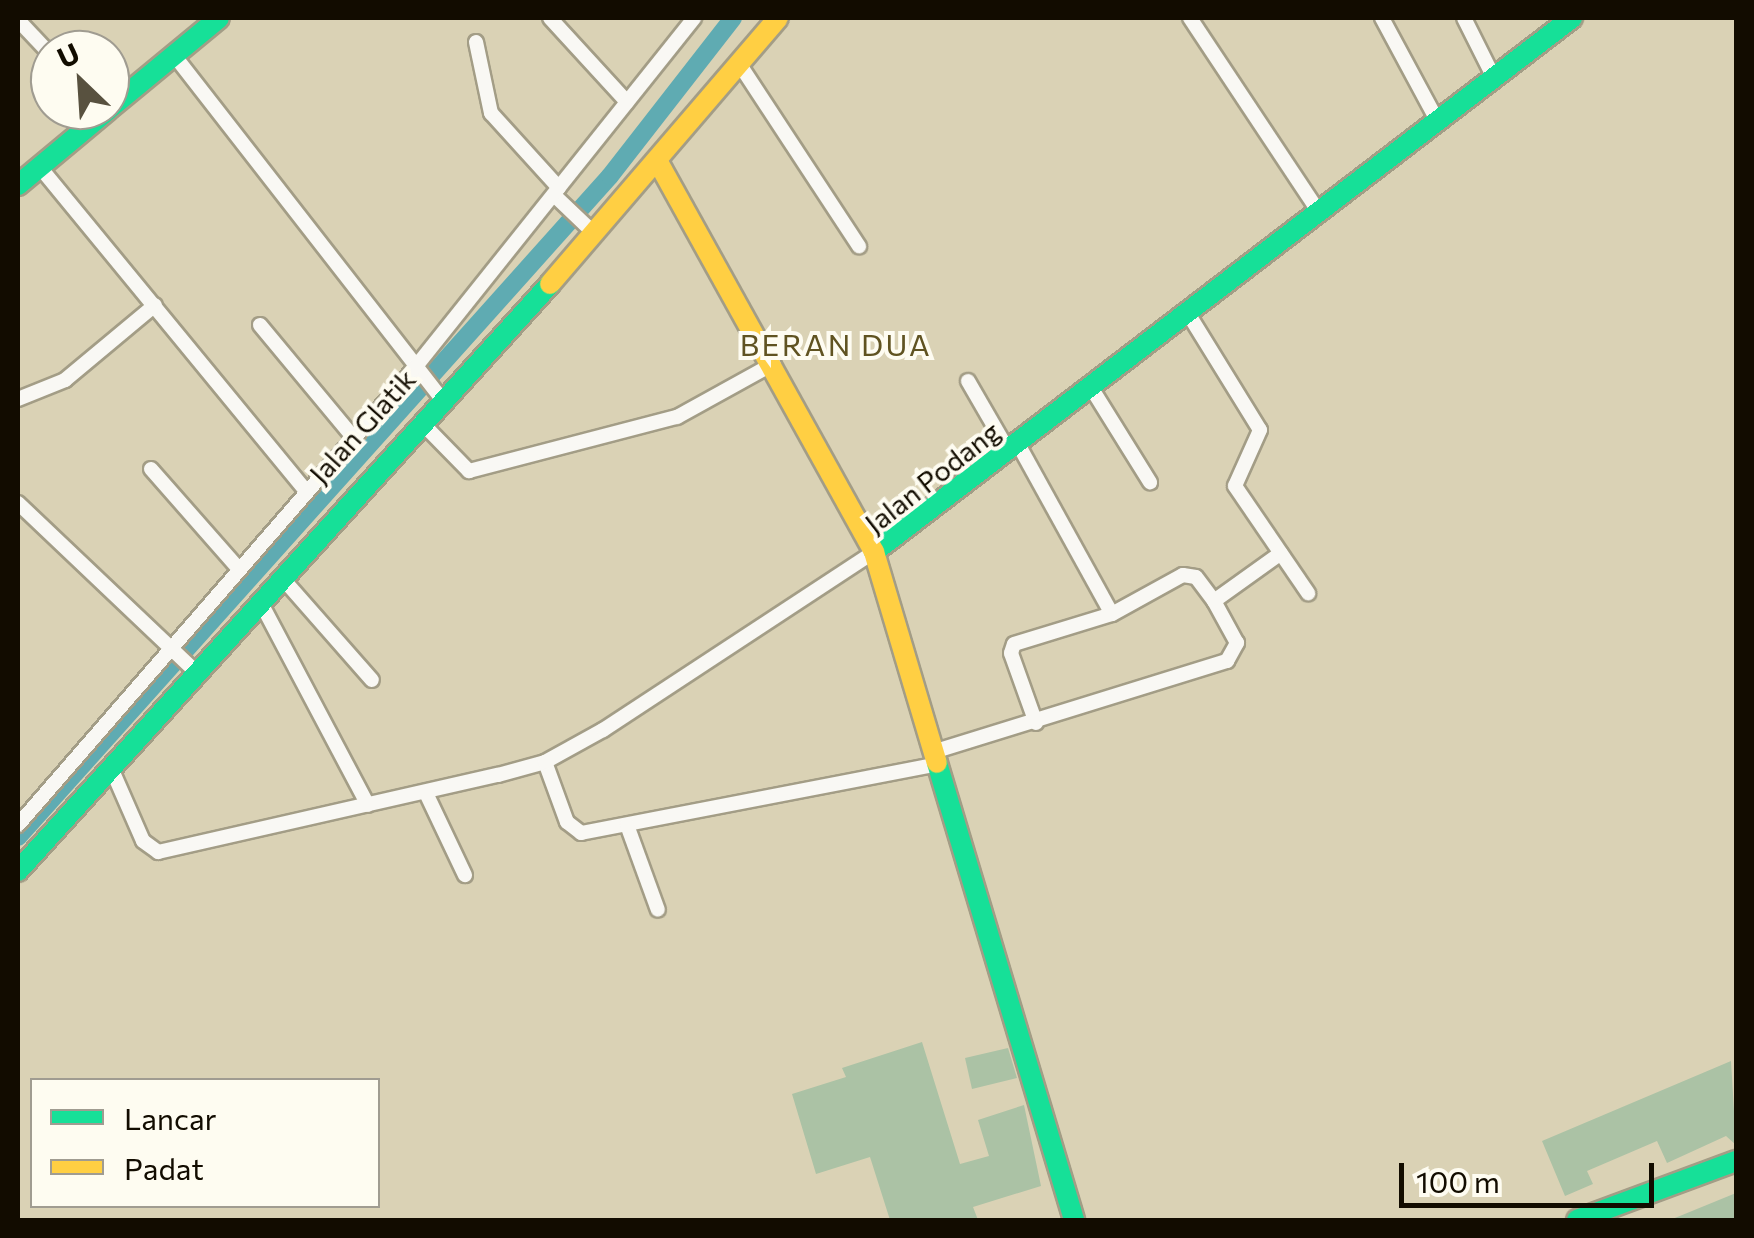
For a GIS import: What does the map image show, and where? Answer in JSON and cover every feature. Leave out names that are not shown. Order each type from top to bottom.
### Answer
[{"type":"main road","points":[[130,91],[216,18]]},
{"type":"main road","points":[[18,871],[90,785],[112,770],[194,670],[262,605],[421,422],[438,394],[587,227],[658,162],[778,18]]},
{"type":"main road","name":"Jalan Podang","points":[[1074,1220],[874,552],[1189,316],[1494,78],[1561,21]]},
{"type":"main road","points":[[18,185],[82,130]]},
{"type":"main road","points":[[658,162],[874,552]]},
{"type":"main road","points":[[1577,1220],[1736,1161]]},
{"type":"street","points":[[550,18],[627,102]]},
{"type":"street","name":"Jalan Glatik","points":[[18,825],[73,766],[352,436],[417,372],[559,196],[694,18]]},
{"type":"street","points":[[1382,18],[1438,122]]},
{"type":"street","points":[[1464,18],[1494,78]]},
{"type":"street","points":[[1196,20],[1320,214]]},
{"type":"street","points":[[476,42],[491,113],[587,227]]},
{"type":"street","points":[[174,55],[417,372],[438,394]]},
{"type":"street","points":[[740,65],[859,246]]},
{"type":"street","points":[[40,166],[305,490]]},
{"type":"street","points":[[18,399],[65,380],[155,305]]},
{"type":"street","points":[[1189,316],[1260,430],[1235,486],[1308,593]]},
{"type":"street","points":[[260,325],[352,436]]},
{"type":"street","points":[[421,422],[456,465],[479,470],[678,417],[773,364]]},
{"type":"street","points":[[968,381],[1014,448],[1112,614]]},
{"type":"street","points":[[1092,388],[1150,482]]},
{"type":"street","points":[[151,469],[238,568]]},
{"type":"street","points":[[18,502],[194,670]]},
{"type":"street","points":[[112,770],[142,842],[158,852],[426,793],[545,762],[687,678],[874,552]]},
{"type":"street","points":[[1214,601],[1281,553]]},
{"type":"street","points":[[545,762],[570,828],[588,833],[938,757],[1228,661],[1238,643],[1196,577],[1183,575],[1112,614],[1012,648],[1036,723]]},
{"type":"street","points":[[284,580],[372,680]]},
{"type":"street","points":[[262,605],[368,805]]},
{"type":"street","points":[[73,766],[90,785]]},
{"type":"street","points":[[426,793],[465,875]]},
{"type":"street","points":[[627,825],[658,910]]},
{"type":"building","points":[[922,1042],[960,1164],[989,1156],[978,1120],[1024,1105],[1041,1186],[973,1207],[978,1220],[890,1220],[870,1157],[816,1174],[792,1094],[846,1077],[842,1068]]},
{"type":"building","points":[[1008,1048],[1017,1078],[972,1089],[965,1058]]},
{"type":"building","points":[[1731,1061],[1736,1145],[1726,1136],[1667,1163],[1657,1141],[1587,1171],[1593,1184],[1565,1196],[1542,1141]]},
{"type":"building","points":[[1736,1193],[1736,1220],[1670,1220]]},
{"type":"waterway","points":[[18,837],[610,176],[733,18]]},
{"type":"traffic: fast","points":[[130,91],[219,18]]},
{"type":"traffic: fast","points":[[874,552],[1572,18]]},
{"type":"traffic: fast","points":[[18,185],[84,130]]},
{"type":"traffic: fast","points":[[18,871],[550,284]]},
{"type":"traffic: fast","points":[[937,763],[1074,1220]]},
{"type":"traffic: fast","points":[[1577,1220],[1736,1161]]},
{"type":"traffic: slow","points":[[550,284],[778,18]]},
{"type":"traffic: slow","points":[[658,162],[874,552],[937,763]]},
{"type":"district","name":"BERAN DUA","points":[[836,344]]}]
